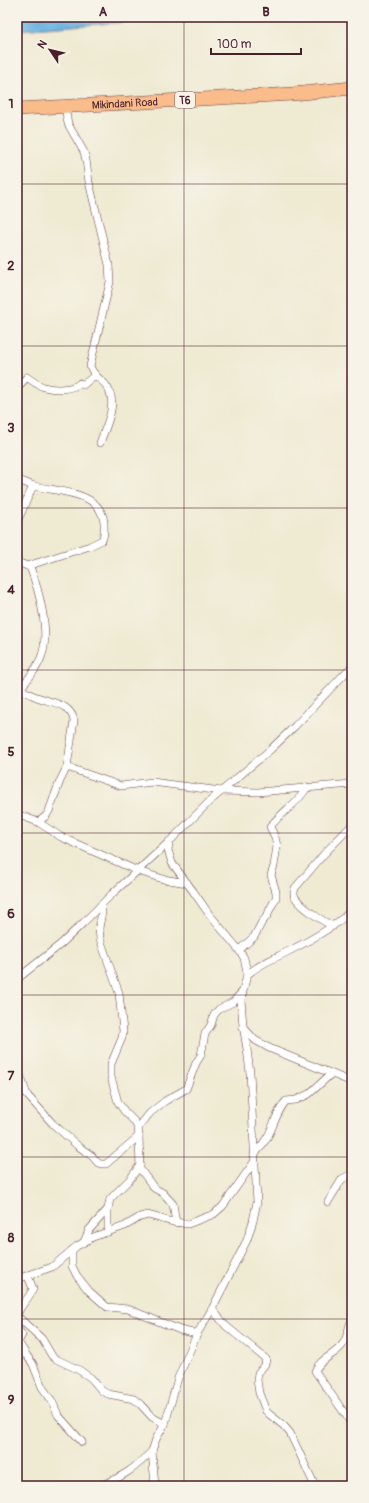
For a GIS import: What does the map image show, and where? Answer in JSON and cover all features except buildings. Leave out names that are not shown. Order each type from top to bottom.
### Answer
[{"type":"highway","name":"Mikindani Road","points":[[17,109],[293,94],[352,88]]},
{"type":"street","points":[[65,107],[68,124],[84,152],[89,182],[109,265],[110,282],[90,366],[91,371],[108,388],[111,394],[112,410],[100,443]]},
{"type":"street","points":[[17,388],[27,377],[45,387],[60,388],[76,386],[80,383],[83,385],[95,375]]},
{"type":"street","points":[[17,480],[33,486],[87,498],[102,513],[104,537],[102,540],[90,546],[27,566]]},
{"type":"street","points":[[17,522],[33,486]]},
{"type":"street","points":[[17,562],[30,567],[37,589],[45,637],[42,656],[37,665],[18,688],[36,697],[54,702],[67,709],[72,714],[74,721],[67,767],[49,811],[46,816],[38,822]]},
{"type":"street","points":[[17,979],[61,944],[221,791],[280,740],[352,666]]},
{"type":"street","points":[[67,767],[121,786],[152,782],[221,791],[258,792],[352,784]]},
{"type":"street","points":[[239,950],[254,937],[262,922],[268,915],[268,911],[276,898],[276,892],[271,875],[274,866],[277,842],[270,827],[273,821],[288,807],[299,800],[307,787]]},
{"type":"street","points":[[17,814],[38,822],[61,837],[138,871],[163,879],[187,883]]},
{"type":"street","points":[[333,926],[321,920],[306,908],[294,896],[294,892],[295,888],[306,875],[352,825]]},
{"type":"street","points":[[99,1486],[124,1476],[134,1469],[152,1451],[165,1424],[178,1378],[197,1334],[212,1309],[239,1255],[253,1221],[257,1202],[247,1049],[241,1000],[247,975],[244,958],[209,914],[170,860],[168,850],[169,842]]},
{"type":"street","points":[[101,905],[102,912],[99,928],[100,939],[117,984],[121,1001],[123,1031],[122,1038],[111,1064],[111,1077],[118,1102],[134,1121],[138,1132],[142,1172],[152,1185],[163,1193],[173,1204],[176,1223]]},
{"type":"street","points":[[247,975],[267,961],[289,951],[333,926],[352,909]]},
{"type":"street","points":[[17,1066],[25,1090],[31,1100],[53,1124],[78,1146],[92,1156],[98,1163],[106,1164],[138,1132],[150,1113],[165,1101],[186,1089],[196,1063],[201,1055],[205,1034],[211,1025],[214,1015],[219,1009],[236,998],[243,991]]},
{"type":"street","points":[[243,1026],[256,1040],[269,1048],[352,1082]]},
{"type":"street","points":[[17,1278],[28,1276],[52,1267],[84,1242],[148,1215],[176,1223],[188,1224],[202,1220],[214,1214],[223,1206],[254,1159],[284,1103],[286,1101],[309,1094],[331,1074]]},
{"type":"street","points":[[108,1232],[108,1209],[110,1199],[131,1178],[140,1164]]},
{"type":"street","points":[[328,1202],[342,1179],[352,1174]]},
{"type":"street","points":[[84,1242],[89,1230],[108,1209]]},
{"type":"street","points":[[72,1250],[72,1266],[77,1276],[89,1292],[107,1307],[128,1309],[180,1330],[197,1334]]},
{"type":"street","points":[[28,1276],[33,1286],[18,1314],[17,1327],[22,1335],[18,1342],[34,1364],[42,1387],[52,1401],[58,1415],[82,1442]]},
{"type":"street","points":[[212,1309],[226,1326],[266,1359],[265,1364],[258,1374],[257,1380],[266,1410],[268,1414],[290,1433],[315,1486]]},
{"type":"street","points":[[18,1314],[42,1339],[52,1356],[56,1359],[80,1370],[108,1394],[134,1399],[152,1417],[165,1424]]},
{"type":"street","points":[[352,1320],[348,1327],[343,1344],[337,1351],[322,1362],[315,1371],[352,1424]]},
{"type":"street","points":[[17,1358],[24,1352]]},
{"type":"street","points":[[152,1451],[155,1486]]},
{"type":"water","points":[[17,17],[197,17],[17,30]]}]
